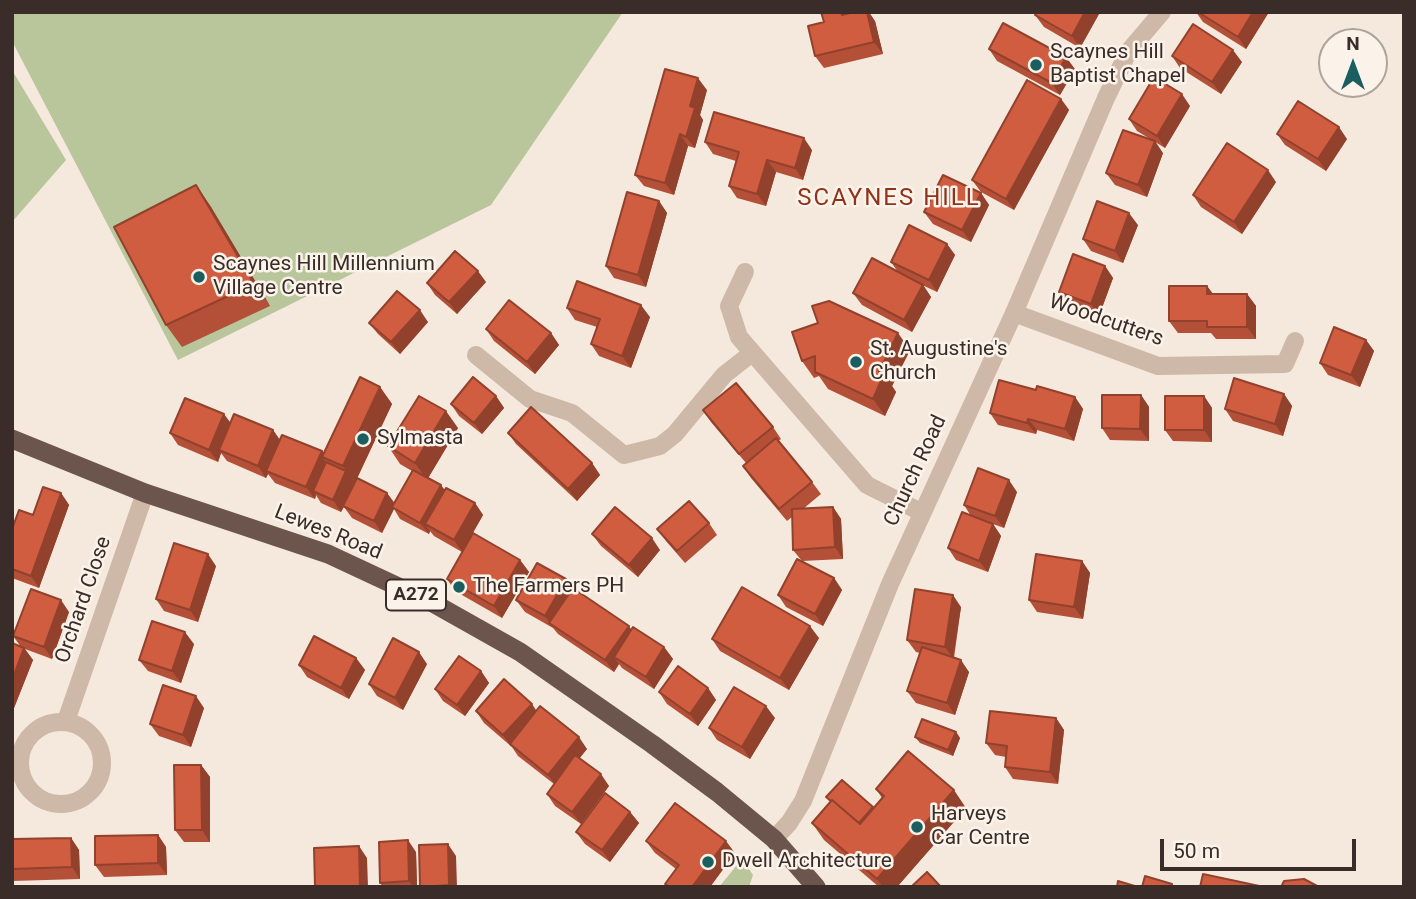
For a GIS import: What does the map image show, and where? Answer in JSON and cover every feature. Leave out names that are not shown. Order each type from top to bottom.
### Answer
[{"type":"highway","name":"Lewes Road","points":[[12,439],[145,493],[328,554],[433,603],[531,659],[717,792],[774,839]]},
{"type":"highway","name":"A272","points":[[774,839],[816,887]]},
{"type":"street","name":"Church Road","points":[[774,839],[789,823],[803,801],[885,597],[1014,313],[1128,52],[1162,12]]},
{"type":"street","points":[[745,272],[729,306],[739,337],[867,485],[922,512]]},
{"type":"street","name":"Woodcutters","points":[[1014,313],[1158,366],[1286,364],[1295,341]]},
{"type":"street","points":[[477,355],[530,399],[572,414],[624,455],[660,446],[675,434],[724,375],[752,353]]},
{"type":"street","name":"Orchard Close","points":[[66,721],[145,493]]},
{"type":"street","points":[[66,721],[79,725],[90,733],[98,744],[103,758],[102,771],[97,784],[88,795],[76,802],[48,802],[19,789],[22,747],[39,727],[66,721]]},
{"type":"green space","points":[[12,12],[623,12],[491,205],[178,360],[12,41]]},
{"type":"green space","points":[[12,70],[66,160],[12,222]]},
{"type":"green space","points":[[742,859],[753,875],[749,887],[719,887]]},
{"type":"building","points":[[821,12],[841,12],[842,15],[867,12],[874,42],[815,56],[808,26],[824,22]]},
{"type":"building","points":[[1037,12],[1085,12],[1072,36],[1035,15]]},
{"type":"building","points":[[1198,12],[1253,12],[1238,37]]},
{"type":"building","name":"Scaynes Hill Baptist Chapel","points":[[1003,23],[1066,57],[1052,83],[989,49]]},
{"type":"building","points":[[1193,24],[1233,50],[1212,82],[1172,56]]},
{"type":"building","points":[[665,69],[698,78],[690,106],[695,108],[686,137],[680,134],[665,183],[635,175]]},
{"type":"building","points":[[1154,77],[1182,94],[1157,136],[1129,119]]},
{"type":"building","points":[[1027,80],[1061,99],[1006,199],[972,180]]},
{"type":"building","points":[[1298,101],[1339,127],[1318,159],[1277,134]]},
{"type":"building","points":[[714,112],[804,138],[795,168],[767,160],[757,194],[729,186],[739,152],[705,142]]},
{"type":"building","points":[[1123,130],[1155,141],[1138,185],[1106,173]]},
{"type":"building","points":[[1227,143],[1268,170],[1234,222],[1193,195]]},
{"type":"building","points":[[943,175],[981,193],[962,230],[924,212]]},
{"type":"building","name":"Scaynes Hill Millennium Village Centre","points":[[196,185],[254,284],[166,325],[114,227]]},
{"type":"building","points":[[627,192],[659,201],[638,275],[606,266]]},
{"type":"building","points":[[1097,201],[1129,213],[1115,251],[1083,239]]},
{"type":"building","points":[[909,225],[947,244],[929,280],[891,262]]},
{"type":"building","points":[[455,251],[478,271],[449,302],[427,283]]},
{"type":"building","points":[[1073,254],[1105,266],[1091,304],[1059,292]]},
{"type":"building","points":[[872,258],[923,285],[904,320],[853,293]]},
{"type":"building","points":[[577,281],[641,305],[622,356],[591,344],[600,319],[567,308]]},
{"type":"building","points":[[1169,286],[1207,286],[1207,294],[1247,294],[1247,327],[1207,327],[1207,321],[1169,321]]},
{"type":"building","points":[[397,291],[420,310],[391,342],[369,323]]},
{"type":"building","points":[[509,300],[551,333],[527,362],[486,329]]},
{"type":"building","name":"St. Augustine's Church","points":[[829,301],[898,333],[879,372],[884,374],[873,399],[815,372],[815,356],[802,361],[792,332],[818,323],[812,306]]},
{"type":"building","points":[[1334,327],[1366,340],[1351,375],[1320,363]]},
{"type":"building","points":[[360,377],[380,387],[343,466],[322,457]]},
{"type":"building","points":[[473,377],[496,396],[474,423],[451,404]]},
{"type":"building","points":[[1234,378],[1284,394],[1275,424],[1225,409]]},
{"type":"building","points":[[999,380],[1036,390],[1037,386],[1075,397],[1065,429],[990,413]]},
{"type":"building","points":[[736,383],[773,427],[739,454],[703,410]]},
{"type":"building","points":[[1102,395],[1141,395],[1140,429],[1102,428]]},
{"type":"building","points":[[419,396],[446,411],[415,463],[388,446]]},
{"type":"building","points":[[1165,396],[1204,396],[1204,430],[1165,430]]},
{"type":"building","points":[[185,398],[224,414],[209,450],[170,433]]},
{"type":"building","points":[[531,407],[592,463],[568,489],[508,433]]},
{"type":"building","points":[[234,414],[273,430],[258,466],[219,450]]},
{"type":"building","points":[[282,435],[322,451],[306,487],[266,471]]},
{"type":"building","points":[[776,438],[812,482],[779,509],[743,466]]},
{"type":"building","points":[[326,462],[346,471],[333,500],[313,491]]},
{"type":"building","points":[[978,468],[1009,480],[995,516],[964,505]]},
{"type":"building","points":[[413,470],[441,485],[420,523],[392,507]]},
{"type":"building","points":[[357,478],[387,493],[374,521],[343,506]]},
{"type":"building","points":[[43,487],[61,493],[31,576],[12,569],[12,529],[19,510],[33,515]]},
{"type":"building","points":[[446,488],[475,503],[454,540],[425,524]]},
{"type":"building","points":[[689,501],[709,523],[677,551],[657,529]]},
{"type":"building","points":[[615,507],[652,538],[629,565],[592,534]]},
{"type":"building","points":[[833,507],[835,547],[793,550],[792,509]]},
{"type":"building","points":[[962,512],[993,524],[979,561],[948,548]]},
{"type":"building","points":[[473,533],[520,560],[494,606],[447,579]]},
{"type":"building","points":[[174,543],[208,554],[190,610],[156,599]]},
{"type":"building","points":[[1036,554],[1082,561],[1074,607],[1029,600]]},
{"type":"building","points":[[797,559],[834,578],[815,614],[778,595]]},
{"type":"building","points":[[537,563],[566,579],[545,616],[516,600]]},
{"type":"building","points":[[742,587],[810,626],[780,678],[712,639]]},
{"type":"building","points":[[573,588],[629,626],[605,660],[549,623]]},
{"type":"building","points":[[31,589],[61,600],[44,647],[13,636]]},
{"type":"building","points":[[915,589],[953,595],[945,647],[907,640]]},
{"type":"building","points":[[152,621],[185,632],[172,671],[139,660]]},
{"type":"building","points":[[633,627],[664,647],[646,677],[614,657]]},
{"type":"building","points":[[314,636],[356,658],[341,688],[299,665]]},
{"type":"building","points":[[393,638],[419,652],[395,698],[369,684]]},
{"type":"building","points":[[12,643],[24,648],[12,680]]},
{"type":"building","points":[[922,647],[961,660],[947,703],[907,691]]},
{"type":"building","points":[[459,656],[481,671],[457,705],[435,689]]},
{"type":"building","points":[[678,666],[708,688],[690,714],[659,692]]},
{"type":"building","points":[[504,679],[532,704],[503,735],[476,711]]},
{"type":"building","points":[[163,685],[196,696],[183,735],[150,724]]},
{"type":"building","points":[[734,687],[766,706],[742,747],[709,728]]},
{"type":"building","points":[[540,706],[579,737],[548,775],[510,744]]},
{"type":"building","points":[[990,711],[1056,718],[1050,772],[1005,767],[1007,746],[986,743]]},
{"type":"building","points":[[922,719],[956,732],[948,750],[915,737]]},
{"type":"building","name":"Harveys Car Centre","points":[[908,751],[954,790],[877,879],[812,823],[832,800],[860,824],[884,796],[876,789]]},
{"type":"building","points":[[575,755],[601,774],[572,812],[547,794]]},
{"type":"building","points":[[174,765],[201,765],[202,830],[175,830]]},
{"type":"building","points":[[842,780],[873,807],[859,823],[826,797]]},
{"type":"building","points":[[605,793],[630,812],[602,850],[576,832]]},
{"type":"building","points":[[675,803],[726,841],[692,887],[670,887],[665,884],[679,865],[646,841]]},
{"type":"building","points":[[158,835],[158,863],[95,865],[95,836]]},
{"type":"building","points":[[71,838],[72,867],[12,869],[12,839]]},
{"type":"building","points":[[408,840],[409,881],[380,883],[379,842]]},
{"type":"building","points":[[448,844],[449,885],[420,887],[419,845]]},
{"type":"building","points":[[359,846],[360,887],[315,887],[314,848]]},
{"type":"building","points":[[927,872],[941,887],[911,887]]},
{"type":"building","points":[[1203,874],[1264,887],[1200,887]]},
{"type":"building","points":[[1145,876],[1172,884],[1172,887],[1142,887]]},
{"type":"building","points":[[1304,879],[1319,887],[1281,887],[1284,881]]},
{"type":"building","points":[[1118,881],[1138,887],[1117,887]]},
{"type":"place","name":"Scaynes Hill Baptist Chapel","points":[[1036,65]]},
{"type":"place","name":"Scaynes Hill Millennium Village Centre","points":[[199,277]]},
{"type":"place","name":"St. Augustine's Church","points":[[856,362]]},
{"type":"place","name":"Sylmasta","points":[[363,439]]},
{"type":"place","name":"The Farmers PH","points":[[459,587]]},
{"type":"place","name":"Harveys Car Centre","points":[[917,827]]},
{"type":"place","name":"Dwell Architecture","points":[[708,862]]},
{"type":"district","name":"SCAYNES HILL","points":[[889,199]]}]
